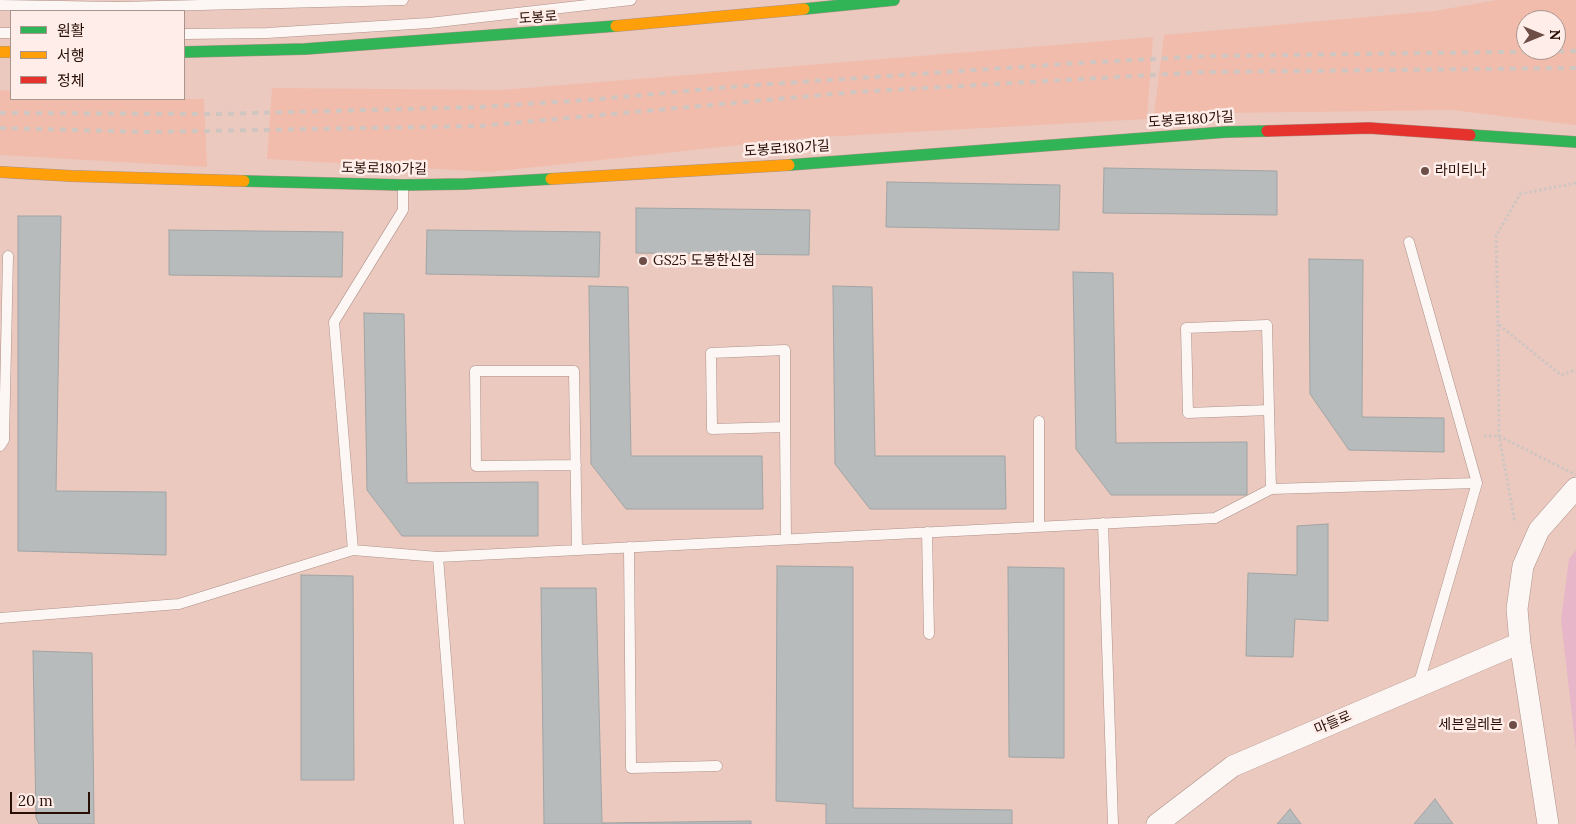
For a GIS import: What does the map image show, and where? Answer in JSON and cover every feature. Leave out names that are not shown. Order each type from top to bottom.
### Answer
[{"type":"street","name":"도봉로","points":[[185,52],[306,49],[569,31],[894,0]]},
{"type":"street","name":"도봉로180가길","points":[[0,172],[403,185],[465,184],[758,167],[1226,132],[1369,128],[1576,142]]},
{"type":"street","points":[[1548,824],[1520,643],[1517,608],[1523,566],[1539,530],[1576,488]]},
{"type":"street","name":"마들로","points":[[1157,824],[1233,766],[1520,643]]},
{"type":"lane","points":[[0,5],[119,7],[403,0]]},
{"type":"lane","points":[[185,34],[267,33],[429,23],[631,0]]},
{"type":"lane","points":[[353,550],[334,322],[403,210],[403,185]]},
{"type":"lane","points":[[1408,242],[1476,483],[1418,686]]},
{"type":"lane","points":[[0,446],[4,440],[8,256]]},
{"type":"lane","points":[[1269,410],[1188,413],[1186,328],[1267,325],[1271,489]]},
{"type":"lane","points":[[785,426],[712,429],[711,353],[785,350],[786,539]]},
{"type":"lane","points":[[576,465],[476,466],[475,371],[574,371],[576,465],[577,550]]},
{"type":"lane","points":[[1039,420],[1040,526]]},
{"type":"lane","points":[[0,618],[179,604],[353,550],[438,557],[1215,518],[1271,489],[1476,483]]},
{"type":"lane","points":[[1104,523],[1113,824]]},
{"type":"lane","points":[[927,532],[929,634]]},
{"type":"lane","points":[[629,547],[631,768],[716,766]]},
{"type":"lane","points":[[438,557],[459,824]]},
{"type":"path","points":[[1516,529],[1499,436],[1496,236],[1520,194],[1576,183]]},
{"type":"path","points":[[1498,324],[1561,375],[1576,370]]},
{"type":"path","points":[[1499,436],[1576,475]]},
{"type":"shaded area","points":[[1497,0],[1576,0],[1576,125],[1452,110],[1154,114],[1164,35],[1434,11]]},
{"type":"shaded area","points":[[1153,37],[1147,119],[804,138],[490,172],[267,159],[272,88],[502,90]]},
{"type":"shaded area","points":[[0,90],[10,91],[10,100],[204,99],[207,167],[0,155]]},
{"type":"shaded area","points":[[1576,550],[1576,750],[1561,620],[1569,559]]},
{"type":"building","points":[[1104,168],[1277,171],[1277,215],[1103,213]]},
{"type":"building","points":[[887,182],[1060,185],[1059,230],[886,227]]},
{"type":"building","points":[[636,208],[810,210],[809,255],[636,253]]},
{"type":"building","points":[[18,216],[61,216],[56,491],[166,492],[166,555],[18,551]]},
{"type":"building","points":[[169,230],[343,232],[342,277],[169,275]]},
{"type":"building","points":[[427,230],[600,232],[599,277],[426,274]]},
{"type":"building","points":[[1309,259],[1363,260],[1362,417],[1444,418],[1444,452],[1349,450],[1310,394]]},
{"type":"building","points":[[1073,272],[1113,273],[1116,443],[1247,442],[1247,495],[1111,495],[1076,449]]},
{"type":"building","points":[[589,286],[628,287],[631,456],[762,456],[763,509],[626,509],[591,464]]},
{"type":"building","points":[[833,286],[872,287],[875,456],[1005,456],[1006,509],[870,509],[835,464]]},
{"type":"building","points":[[364,313],[404,314],[407,483],[538,482],[538,536],[402,536],[367,490]]},
{"type":"building","points":[[1328,524],[1328,621],[1295,619],[1293,657],[1246,656],[1248,573],[1297,575],[1297,526]]},
{"type":"building","points":[[777,566],[853,567],[853,808],[1012,810],[1012,824],[826,824],[826,804],[776,801]]},
{"type":"building","points":[[1008,567],[1064,568],[1064,758],[1009,757]]},
{"type":"building","points":[[301,575],[353,576],[354,780],[301,780]]},
{"type":"building","points":[[541,588],[596,588],[602,823],[751,821],[751,824],[544,824]]},
{"type":"building","points":[[33,651],[92,653],[94,824],[39,824],[36,818]]},
{"type":"building","points":[[1435,799],[1453,824],[1414,824]]},
{"type":"building","points":[[1290,809],[1301,824],[1277,824]]},
{"type":"railway","points":[[0,113],[217,114],[479,107],[588,100],[742,86],[1209,56],[1576,51]]},
{"type":"railway","points":[[0,128],[148,132],[479,126],[855,92],[1205,72],[1576,68]]},
{"type":"traffic: fast","points":[[804,9],[894,0]]},
{"type":"traffic: fast","points":[[185,52],[305,49],[616,26]]},
{"type":"traffic: fast","points":[[789,165],[1226,132],[1267,131]]},
{"type":"traffic: fast","points":[[1470,135],[1576,142]]},
{"type":"traffic: fast","points":[[244,181],[403,185],[465,184],[551,179]]},
{"type":"traffic: slow","points":[[616,26],[804,9]]},
{"type":"traffic: slow","points":[[0,52],[10,52]]},
{"type":"traffic: slow","points":[[551,179],[789,165]]},
{"type":"traffic: slow","points":[[0,172],[244,181]]},
{"type":"traffic: jam","points":[[1267,131],[1369,128],[1470,135]]},
{"type":"place","name":"라미티나","points":[[1425,171]]},
{"type":"place","name":"GS25 도봉한신점","points":[[643,261]]},
{"type":"place","name":"세븐일레븐","points":[[1513,725]]}]
